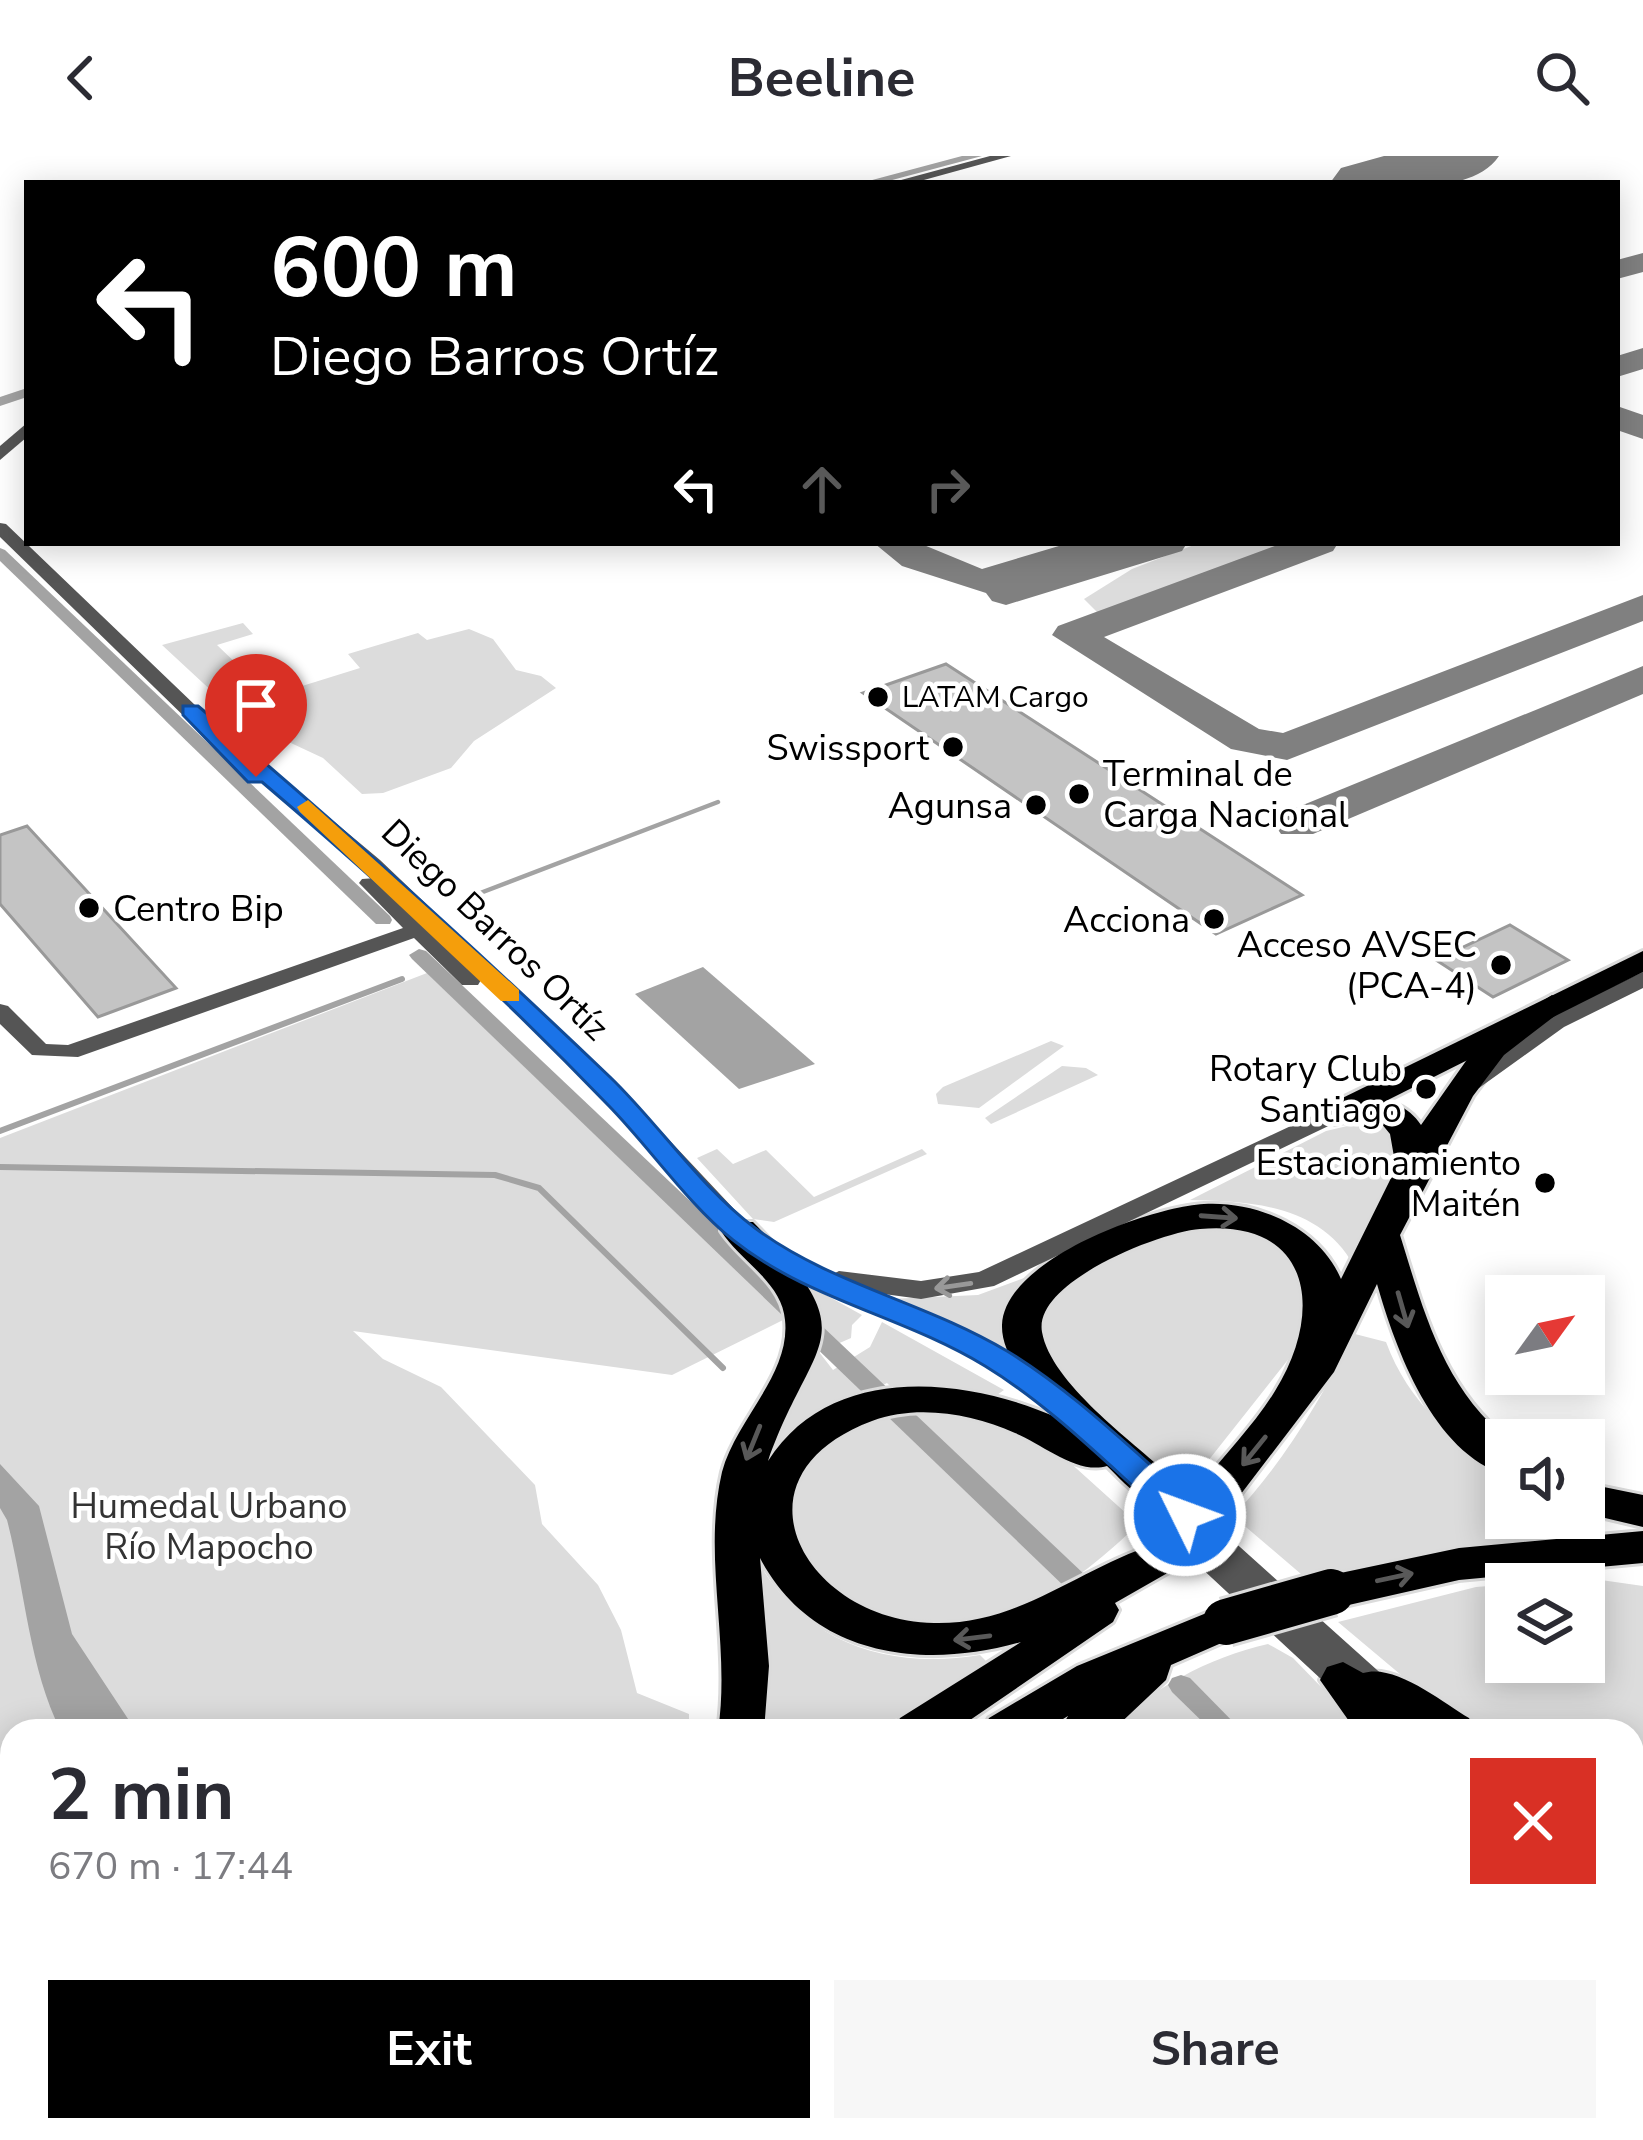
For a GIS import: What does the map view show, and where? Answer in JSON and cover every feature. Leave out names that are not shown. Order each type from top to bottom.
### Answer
[{"type":"highway","points":[[1335,1114],[1643,960]]},
{"type":"highway","points":[[935,1719],[1041,1653],[1162,1554],[1216,1496],[1291,1405],[1340,1326],[1414,1168],[1457,1093],[1492,1048],[1552,1005]]},
{"type":"highway","points":[[1335,1114],[1372,1109],[1399,1118],[1413,1138],[1414,1168]]},
{"type":"highway","points":[[1154,1486],[1036,1365],[1020,1323],[1025,1304],[1044,1282],[1174,1219],[1228,1217],[1280,1234],[1316,1264],[1326,1300],[1291,1405]]},
{"type":"highway","points":[[740,1232],[781,1271],[802,1307],[804,1339],[757,1432],[741,1478],[739,1546],[747,1662],[742,1719]]},
{"type":"highway","points":[[1382,1235],[1410,1334],[1432,1382],[1459,1420],[1485,1442]]},
{"type":"highway","points":[[1095,1455],[1023,1418],[982,1404],[886,1403],[829,1425],[800,1448],[779,1476],[770,1506],[772,1536],[784,1565],[811,1597],[850,1622],[919,1640],[995,1635],[1067,1608],[1162,1554]]},
{"type":"highway","points":[[1605,1503],[1643,1511]]},
{"type":"highway","points":[[1025,1719],[1093,1679],[1209,1629],[1331,1592],[1459,1564],[1643,1547]]},
{"type":"highway","points":[[1459,1564],[1643,1574]]},
{"type":"highway","points":[[1093,1719],[1113,1696],[1209,1629]]},
{"type":"highway","points":[[1367,1699],[1421,1719]]},
{"type":"street","points":[[908,180],[1005,156]]},
{"type":"street","points":[[0,455],[24,431]]},
{"type":"street","name":"Diego Barros Ortíz","points":[[0,529],[191,710],[305,804],[651,1153],[679,1170],[740,1232]]},
{"type":"street","points":[[0,1011],[40,1050],[70,1052],[426,928]]},
{"type":"street","points":[[1457,1093],[1556,1022],[1643,979]]},
{"type":"street","points":[[781,1271],[934,1289],[985,1280],[1335,1114]]},
{"type":"street","points":[[781,1271],[879,1306],[996,1358],[1154,1486],[1367,1699]]},
{"type":"street","points":[[879,1306],[1016,1385],[1367,1699],[1403,1719]]},
{"type":"green space","points":[[1191,546],[1294,546],[1101,616],[1084,599],[1132,569]]},
{"type":"green space","points":[[243,623],[253,634],[217,645],[270,696],[360,668],[348,654],[418,633],[427,640],[469,629],[493,639],[516,670],[541,676],[556,688],[474,741],[451,768],[383,793],[362,794],[323,758],[244,721],[162,645]]},
{"type":"green space","name":"Humedal Urbano Río Mapocho","points":[[427,973],[787,1318],[672,1375],[353,1331],[383,1359],[441,1387],[535,1485],[542,1524],[598,1585],[621,1630],[637,1693],[689,1714],[689,1719],[0,1719],[0,1138]]},
{"type":"green space","points":[[1051,1041],[1064,1046],[979,1108],[938,1104],[936,1094],[943,1087]]},
{"type":"green space","points":[[1062,1066],[1086,1068],[1098,1075],[991,1124],[985,1118]]},
{"type":"green space","points":[[1373,1120],[1387,1125],[1400,1161],[1354,1266],[1323,1230],[1282,1210],[1190,1200],[1326,1131]]},
{"type":"green space","points":[[717,1149],[733,1164],[766,1150],[814,1197],[922,1149],[927,1154],[774,1222],[753,1219],[697,1158]]},
{"type":"green space","points":[[1232,1224],[1278,1244],[1309,1287],[1298,1347],[1185,1490],[1071,1385],[1041,1337],[1040,1317],[1061,1287],[1130,1249],[1175,1233]]},
{"type":"green space","points":[[1032,1275],[1039,1278],[1012,1352],[1005,1356],[889,1299],[978,1295]]},
{"type":"green space","points":[[797,1279],[862,1315],[852,1325],[851,1338],[819,1352],[833,1370],[870,1347],[882,1322],[1004,1390],[994,1397],[894,1390],[887,1383],[799,1428],[757,1469],[813,1348],[827,1341]]},
{"type":"green space","points":[[1355,1334],[1386,1342],[1420,1402],[1485,1462],[1485,1539],[1532,1539],[1427,1553],[1308,1580],[1233,1516],[1269,1474]]},
{"type":"green space","points":[[908,1406],[985,1417],[1056,1450],[1138,1524],[1081,1574],[1050,1594],[983,1621],[910,1624],[861,1609],[791,1551],[786,1480],[819,1439]]},
{"type":"green space","points":[[758,1562],[801,1613],[853,1645],[914,1658],[980,1655],[987,1662],[895,1719],[753,1719]]},
{"type":"green space","points":[[1605,1581],[1643,1586],[1643,1719],[1470,1719],[1413,1685],[1338,1622],[1485,1586],[1485,1683],[1605,1683]]},
{"type":"green space","points":[[1268,1644],[1293,1658],[1352,1719],[1121,1719],[1182,1677],[1224,1657]]},
{"type":"shaded area","points":[[703,967],[815,1064],[739,1089],[635,994]]},
{"type":"shaded area","points":[[0,1464],[39,1506],[72,1634],[128,1719],[56,1719],[29,1628],[7,1520],[0,1508]]},
{"type":"building","name":"Terminal de Carga Nacional","points":[[946,664],[1302,895],[1216,934],[863,693]]},
{"type":"building","points":[[27,826],[176,988],[98,1017],[0,904],[0,835]]},
{"type":"building","name":"Acceso AVSEC (PCA-4)","points":[[1510,925],[1568,960],[1493,997],[1436,960]]},
{"type":"waterway","points":[[879,180],[976,156]]},
{"type":"waterway","points":[[0,402],[24,393]]},
{"type":"waterway","points":[[0,553],[383,920]]},
{"type":"waterway","points":[[475,895],[718,802]]},
{"type":"waterway","points":[[419,955],[1076,1582]]},
{"type":"waterway","points":[[0,1131],[402,979]]},
{"type":"waterway","points":[[0,1167],[495,1175],[539,1188],[723,1368]]},
{"type":"waterway","points":[[1181,1685],[1216,1719]]},
{"type":"taxiway","points":[[1620,269],[1643,262]]},
{"type":"taxiway","points":[[1620,366],[1643,358]]},
{"type":"taxiway","points":[[1620,418],[1643,428]]},
{"type":"taxiway","points":[[898,546],[916,558],[981,582],[1038,565]]},
{"type":"taxiway","points":[[1097,546],[1015,576],[1006,584],[1006,593],[1158,546]]},
{"type":"taxiway","points":[[1311,546],[1072,635],[1246,740],[1287,747],[1643,607]]},
{"type":"taxiway","points":[[1297,824],[1643,679]]},
{"type":"runway","points":[[1377,180],[1464,156]]},
{"type":"slow traffic","points":[[308,807],[510,996]]},
{"type":"place","name":"LATAM Cargo","points":[[878,697]]},
{"type":"place","name":"Swissport","points":[[953,747]]},
{"type":"place","name":"Terminal de Carga Nacional","points":[[1079,794]]},
{"type":"place","name":"Agunsa","points":[[1036,805]]},
{"type":"place","name":"Centro Bip","points":[[89,908]]},
{"type":"place","name":"Acciona","points":[[1214,919]]},
{"type":"place","name":"Acceso AVSEC (PCA-4)","points":[[1501,965]]},
{"type":"place","name":"Rotary Club Santiago","points":[[1426,1089]]},
{"type":"place","name":"Estacionamiento Maitén","points":[[1545,1183]]},
{"type":"route","points":[[256,777],[191,710],[373,864],[618,1099],[740,1232],[808,1277],[929,1325],[996,1358],[1108,1445],[1185,1515]]}]
